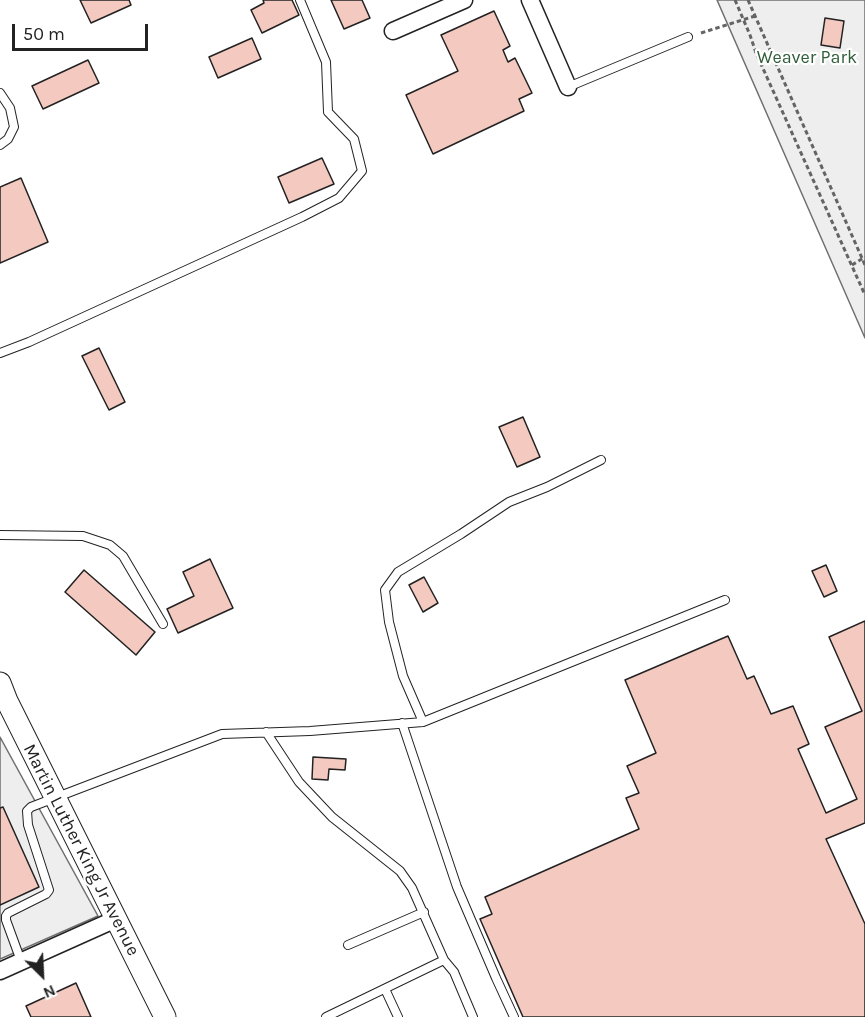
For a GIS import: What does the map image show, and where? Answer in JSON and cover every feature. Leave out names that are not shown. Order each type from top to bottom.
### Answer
[{"type":"street","points":[[393,31],[464,0]]},
{"type":"street","points":[[530,0],[568,87]]},
{"type":"street","name":"Martin Luther King Jr Avenue","points":[[0,683],[165,1017]]},
{"type":"street","points":[[0,971],[116,919]]},
{"type":"lane","points":[[0,353],[29,342],[302,217],[339,198],[362,171],[354,139],[328,112],[326,62],[300,0]]},
{"type":"lane","points":[[568,87],[688,38]]},
{"type":"lane","points":[[0,93],[10,108],[14,127],[8,139],[0,145]]},
{"type":"lane","points":[[423,722],[403,676],[389,622],[385,590],[398,572],[509,502],[547,487],[602,460]]},
{"type":"lane","points":[[0,535],[83,536],[110,545],[123,556],[163,624]]},
{"type":"lane","points":[[21,961],[6,916],[46,894],[49,890],[28,825],[26,814],[28,809],[222,734],[309,731],[423,722],[725,600]]},
{"type":"lane","points":[[402,723],[457,887],[514,1017]]},
{"type":"lane","points":[[266,732],[299,782],[332,817],[400,871],[412,888],[444,960],[454,972],[473,1017]]},
{"type":"lane","points":[[348,945],[424,912]]},
{"type":"lane","points":[[326,1017],[444,960]]},
{"type":"lane","points":[[385,989],[398,1017]]},
{"type":"path","points":[[735,0],[756,53],[865,295]]},
{"type":"path","points":[[748,0],[864,258],[865,265]]},
{"type":"path","points":[[688,38],[755,16]]},
{"type":"path","points":[[852,265],[864,258]]},
{"type":"green space","name":"Weaver Park","points":[[717,0],[865,0],[865,338]]},
{"type":"green space","points":[[0,737],[98,916],[0,959]]},
{"type":"building","points":[[80,0],[129,0],[131,5],[91,23]]},
{"type":"building","points":[[263,0],[292,0],[299,15],[262,33],[251,10],[264,3]]},
{"type":"building","points":[[331,0],[362,0],[370,18],[344,29]]},
{"type":"building","points":[[494,11],[510,46],[503,50],[508,62],[515,58],[532,93],[519,99],[524,111],[433,154],[406,95],[458,71],[441,35]]},
{"type":"building","points":[[825,18],[844,21],[840,48],[821,45]]},
{"type":"building","points":[[252,38],[261,59],[218,78],[209,57]]},
{"type":"building","points":[[88,60],[99,83],[43,109],[32,86]]},
{"type":"building","points":[[322,158],[334,184],[289,203],[278,177]]},
{"type":"building","points":[[21,178],[48,242],[0,263],[0,187]]},
{"type":"building","points":[[99,348],[125,402],[109,410],[82,356]]},
{"type":"building","points":[[523,417],[540,457],[517,467],[499,427]]},
{"type":"building","points":[[210,559],[233,608],[178,633],[167,609],[194,596],[183,572]]},
{"type":"building","points":[[826,565],[837,591],[824,597],[812,571]]},
{"type":"building","points":[[84,570],[155,632],[136,655],[65,592]]},
{"type":"building","points":[[424,577],[438,603],[423,612],[409,585]]},
{"type":"building","points":[[865,621],[865,823],[826,839],[865,924],[865,1017],[523,1017],[480,919],[492,914],[485,897],[639,829],[626,798],[639,793],[627,766],[656,753],[625,680],[728,636],[747,679],[754,676],[771,714],[793,706],[809,744],[798,749],[826,813],[857,799],[825,727],[862,711],[829,637]]},
{"type":"building","points":[[313,757],[346,759],[345,770],[329,769],[328,780],[312,779]]},
{"type":"building","points":[[3,807],[39,887],[0,905],[0,808]]},
{"type":"building","points":[[76,983],[91,1017],[31,1017],[26,1006]]}]
